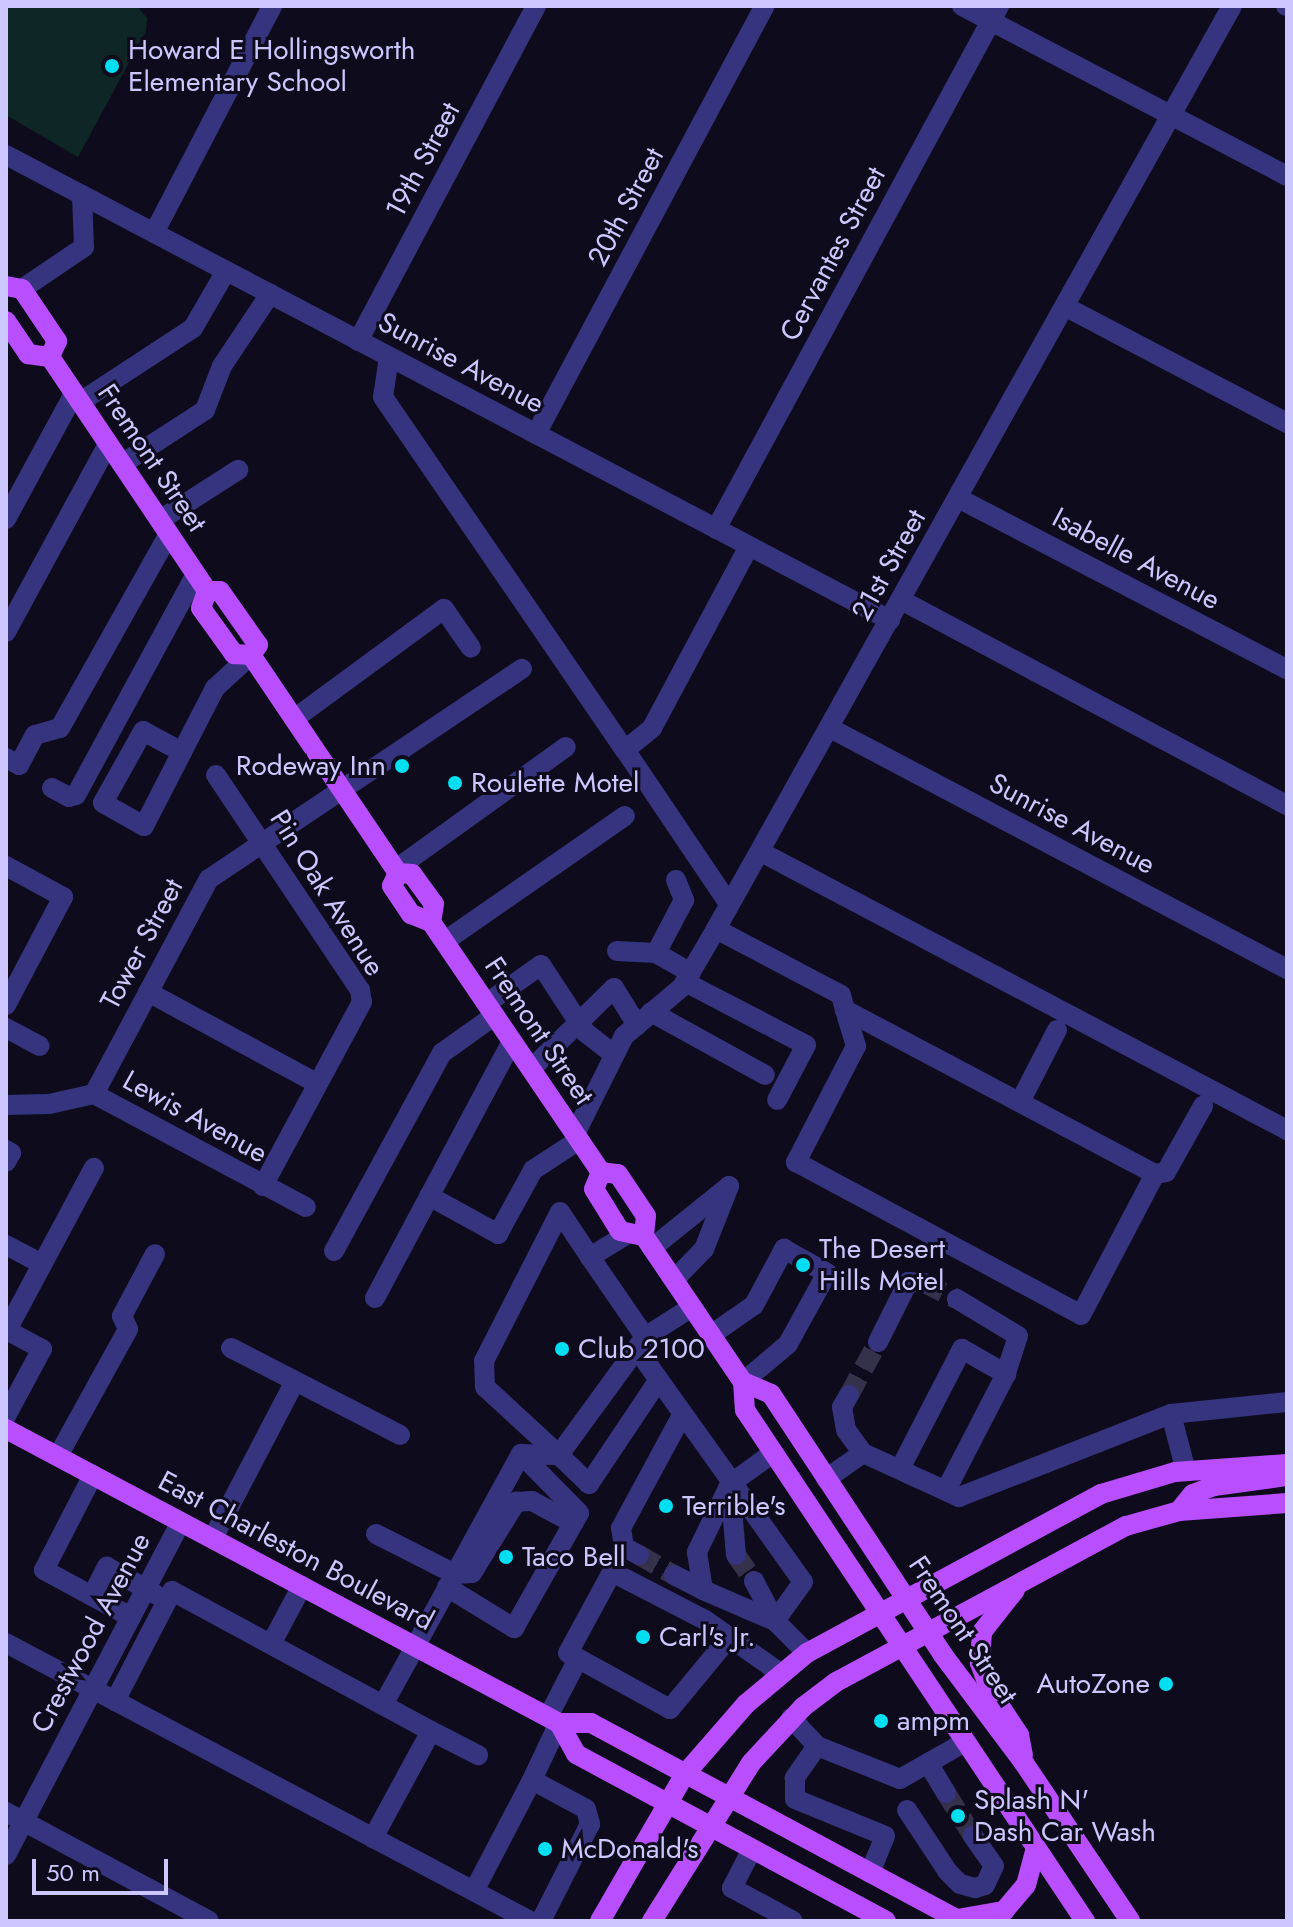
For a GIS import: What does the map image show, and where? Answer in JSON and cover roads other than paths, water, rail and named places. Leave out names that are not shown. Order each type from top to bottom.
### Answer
[{"type":"main road","name":"Fremont Street","points":[[14,288],[57,341],[50,357]]},
{"type":"main road","name":"Fremont Street","points":[[6,321],[28,354],[50,357],[202,582],[220,591],[258,645],[251,655],[397,871],[392,886],[411,914],[431,922],[445,941],[601,1172],[618,1174],[646,1216],[642,1239]]},
{"type":"main road","name":"Fremont Street","points":[[601,1172],[594,1189],[620,1231],[642,1239],[674,1280],[743,1382],[745,1410],[773,1453],[892,1606],[913,1639],[1024,1763],[1130,1921]]},
{"type":"main road","name":"Fremont Street","points":[[743,1382],[771,1394],[826,1479],[892,1606],[913,1639],[963,1743],[1085,1921]]},
{"type":"main road","name":"East Charleston Boulevard","points":[[6,1429],[553,1720],[591,1723],[959,1920]]},
{"type":"main road","points":[[600,1921],[665,1802],[685,1774],[780,1673],[807,1653],[1074,1505],[1125,1485],[1186,1471],[1287,1464]]},
{"type":"main road","points":[[1179,1511],[1193,1494],[1214,1486],[1287,1476]]},
{"type":"main road","points":[[652,1921],[727,1798],[791,1718],[836,1682],[1112,1531],[1179,1511],[1287,1503]]},
{"type":"main road","points":[[1024,1763],[1019,1735],[983,1677],[979,1646],[997,1608],[1038,1570]]},
{"type":"main road","name":"East Charleston Boulevard","points":[[553,1720],[576,1754],[886,1921]]},
{"type":"main road","points":[[959,1920],[1004,1911],[1026,1885],[1036,1848]]},
{"type":"street","points":[[154,233],[272,6]]},
{"type":"street","name":"19th Street","points":[[358,341],[536,6]]},
{"type":"street","name":"20th Street","points":[[536,434],[765,6]]},
{"type":"street","points":[[962,6],[995,14],[1172,115],[1287,176]]},
{"type":"street","name":"21st Street","points":[[577,1137],[614,1055],[644,1019],[688,977],[761,852],[1232,6]]},
{"type":"street","name":"Cervantes Street","points":[[716,529],[995,14]]},
{"type":"street","name":"Sunrise Avenue","points":[[6,155],[890,620]]},
{"type":"street","points":[[14,288],[84,247],[82,195]]},
{"type":"street","points":[[6,519],[77,398],[193,328],[226,271]]},
{"type":"street","points":[[122,464],[205,410],[222,366],[270,294]]},
{"type":"street","points":[[1066,307],[1287,423]]},
{"type":"street","points":[[389,357],[383,397],[729,904]]},
{"type":"street","points":[[6,632],[108,444]]},
{"type":"street","points":[[6,758],[19,765],[35,735],[60,728],[164,527],[238,470]]},
{"type":"street","name":"Isabelle Avenue","points":[[958,498],[1287,669]]},
{"type":"street","points":[[625,750],[652,728],[749,546]]},
{"type":"street","points":[[52,788],[69,797],[76,795],[202,582]]},
{"type":"street","points":[[901,600],[1287,805]]},
{"type":"street","points":[[294,719],[444,609],[471,648]]},
{"type":"street","points":[[182,752],[143,731],[103,803],[144,826],[215,688],[251,655]]},
{"type":"street","name":"Tower Street","points":[[94,1094],[209,879],[340,786],[522,669]]},
{"type":"street","name":"Sunrise Avenue","points":[[830,728],[1287,969]]},
{"type":"street","points":[[397,871],[566,747]]},
{"type":"street","name":"Pin Oak Avenue","points":[[216,775],[262,839],[360,990],[362,1002],[318,1084]]},
{"type":"street","points":[[445,941],[625,816]]},
{"type":"street","points":[[761,852],[1287,1130]]},
{"type":"street","points":[[6,866],[63,897],[6,1005]]},
{"type":"street","points":[[656,953],[684,900],[676,880]]},
{"type":"street","points":[[716,929],[841,995],[856,1046],[796,1162],[1081,1315],[1155,1174]]},
{"type":"street","points":[[617,951],[656,953],[688,977],[806,1045],[777,1100]]},
{"type":"street","points":[[334,1251],[442,1053],[541,965],[577,1020],[614,1055]]},
{"type":"street","points":[[531,1069],[577,1020],[614,988],[644,1019],[765,1075]]},
{"type":"street","points":[[148,992],[318,1084],[263,1186]]},
{"type":"street","points":[[845,1010],[1155,1174],[1166,1172],[1203,1106]]},
{"type":"street","points":[[6,1028],[40,1046]]},
{"type":"street","points":[[1020,1102],[1057,1030]]},
{"type":"street","points":[[375,1298],[512,1041]]},
{"type":"street","name":"Lewis Avenue","points":[[6,1105],[49,1104],[94,1094],[306,1207]]},
{"type":"street","points":[[429,1196],[498,1234],[533,1170],[577,1137]]},
{"type":"street","points":[[6,1150],[11,1153],[6,1162]]},
{"type":"street","points":[[6,1416],[42,1349],[6,1331],[94,1168]]},
{"type":"street","points":[[590,1257],[642,1239],[729,1186],[704,1249],[674,1280]]},
{"type":"street","points":[[658,1381],[589,1484],[485,1387],[484,1361],[560,1212],[642,1345],[658,1381],[803,1582],[775,1621]]},
{"type":"street","points":[[6,1245],[42,1264]]},
{"type":"street","points":[[711,1335],[754,1305],[784,1249],[827,1273],[788,1344],[743,1382]]},
{"type":"street","points":[[58,1456],[128,1329],[122,1316],[155,1254]]},
{"type":"street","points":[[878,1342],[908,1282],[925,1283]]},
{"type":"street","points":[[946,1490],[1006,1374],[1018,1336],[957,1299]]},
{"type":"street","points":[[559,1455],[642,1345],[692,1307]]},
{"type":"street","points":[[231,1348],[400,1435]]},
{"type":"street","points":[[901,1467],[962,1349],[1006,1374]]},
{"type":"street","points":[[213,1538],[295,1381]]},
{"type":"street","points":[[849,1395],[842,1407],[846,1430],[863,1453],[901,1467],[959,1497],[1171,1414],[1287,1402]]},
{"type":"street","points":[[1171,1414],[1186,1471]]},
{"type":"street","points":[[639,1555],[624,1547],[621,1528],[682,1415]]},
{"type":"street","points":[[703,1590],[697,1552],[730,1484],[773,1453]]},
{"type":"street","points":[[826,1479],[863,1453]]},
{"type":"street","points":[[521,1454],[559,1455]]},
{"type":"street","points":[[376,1534],[451,1580],[514,1628],[579,1513],[521,1454]]},
{"type":"street","points":[[383,1705],[521,1454]]},
{"type":"street","points":[[93,1475],[44,1570],[131,1617]]},
{"type":"street","points":[[730,1484],[736,1555]]},
{"type":"street","points":[[451,1580],[472,1573],[516,1502],[532,1501],[573,1523]]},
{"type":"street","name":"Crestwood Avenue","points":[[6,1855],[15,1817],[93,1689],[181,1522]]},
{"type":"street","points":[[92,1596],[107,1567],[167,1600]]},
{"type":"street","points":[[728,1639],[670,1709],[568,1653],[612,1572],[705,1620],[780,1673]]},
{"type":"street","points":[[674,1575],[775,1621]]},
{"type":"street","points":[[754,1581],[775,1621],[807,1653]]},
{"type":"street","points":[[271,1644],[302,1586]]},
{"type":"street","points":[[115,1701],[172,1591],[478,1755]]},
{"type":"street","points":[[6,1643],[530,1921]]},
{"type":"street","points":[[474,1891],[532,1780],[578,1659]]},
{"type":"street","points":[[791,1718],[817,1746],[905,1776],[963,1743]]},
{"type":"street","points":[[373,1838],[431,1731]]},
{"type":"street","points":[[817,1746],[795,1778],[795,1799],[885,1836]]},
{"type":"street","points":[[928,1763],[946,1793]]},
{"type":"street","points":[[905,1776],[907,1810],[948,1872],[960,1884],[975,1888],[985,1885],[994,1866],[973,1836]]},
{"type":"street","points":[[532,1780],[586,1809],[590,1824],[541,1921]]},
{"type":"street","points":[[870,1873],[885,1836],[907,1810]]},
{"type":"street","points":[[15,1817],[209,1921]]},
{"type":"street","points":[[752,1849],[732,1888],[793,1921]]},
{"type":"tunnel","points":[[925,1283],[957,1299]]},
{"type":"tunnel","points":[[849,1395],[878,1342]]},
{"type":"tunnel","points":[[639,1555],[674,1575]]},
{"type":"tunnel","points":[[736,1555],[754,1581]]},
{"type":"tunnel","points":[[946,1793],[973,1836]]},
{"type":"place","name":"Howard E Hollingsworth Elementary School","points":[[112,66]]},
{"type":"place","name":"Rodeway Inn","points":[[402,766]]},
{"type":"place","name":"Roulette Motel","points":[[455,783]]},
{"type":"place","name":"The Desert Hills Motel","points":[[803,1265]]},
{"type":"place","name":"Club 2100","points":[[562,1349]]},
{"type":"place","name":"Terrible's","points":[[666,1506]]},
{"type":"place","name":"Taco Bell","points":[[506,1557]]},
{"type":"place","name":"Carl's Jr.","points":[[643,1637]]},
{"type":"place","name":"AutoZone","points":[[1166,1684]]},
{"type":"place","name":"ampm","points":[[881,1721]]},
{"type":"place","name":"Splash N' Dash Car Wash","points":[[958,1816]]},
{"type":"place","name":"McDonald's","points":[[545,1849]]}]
